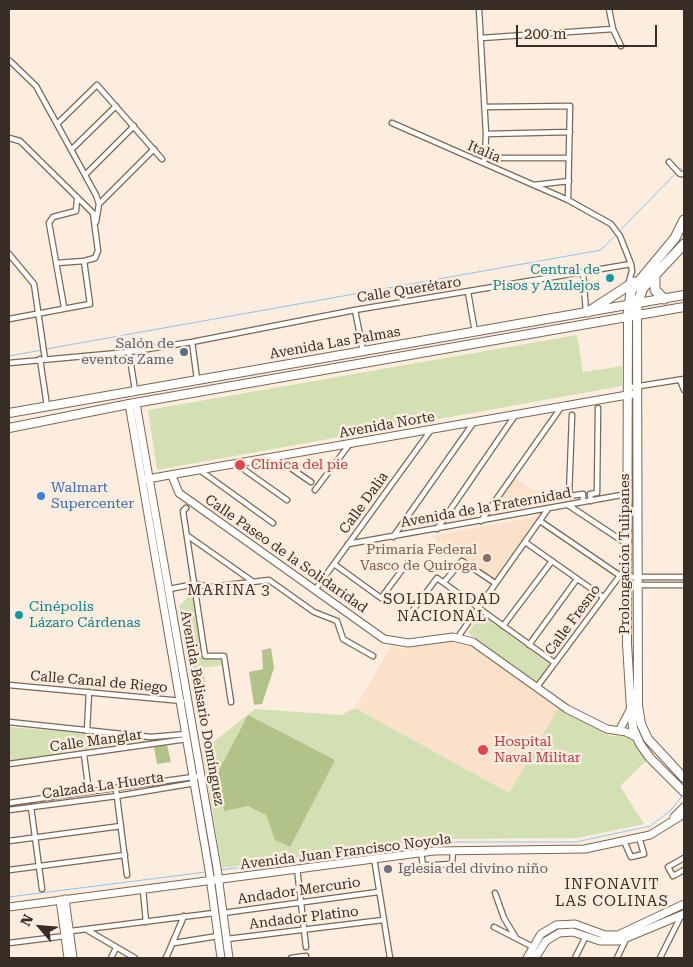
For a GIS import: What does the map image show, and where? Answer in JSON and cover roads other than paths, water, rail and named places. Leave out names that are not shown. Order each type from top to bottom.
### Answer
[{"type":"highway","points":[[632,315],[631,290],[674,238],[684,220]]},
{"type":"highway","points":[[632,305],[643,288],[666,267],[684,244]]},
{"type":"highway","points":[[657,259],[666,267]]},
{"type":"highway","points":[[587,312],[627,288],[644,273]]},
{"type":"highway","points":[[655,277],[655,290],[664,298]]},
{"type":"main road","name":"Avenida Las Palmas","points":[[9,412],[684,295]]},
{"type":"main road","name":"Avenida Las Palmas","points":[[9,428],[132,403],[684,307]]},
{"type":"main road","name":"Prolongación Tulipanes","points":[[632,315],[637,390],[638,706],[641,724],[648,739],[684,778]]},
{"type":"main road","name":"Prolongación Tulipanes","points":[[632,315],[627,391],[627,566],[624,576],[631,709],[636,736],[650,758],[684,792]]},
{"type":"main road","points":[[627,444],[637,444]]},
{"type":"main road","points":[[677,785],[684,778]]},
{"type":"street","points":[[479,9],[486,134],[483,163]]},
{"type":"street","points":[[609,9],[613,28],[621,46]]},
{"type":"street","points":[[481,38],[613,28]]},
{"type":"street","points":[[10,61],[36,86],[99,204]]},
{"type":"street","points":[[57,124],[98,85],[162,159]]},
{"type":"street","points":[[71,150],[116,106]]},
{"type":"street","points":[[484,107],[570,106],[568,200]]},
{"type":"street","name":"Italia","points":[[392,123],[568,200],[616,228],[631,264]]},
{"type":"street","points":[[85,175],[134,126]]},
{"type":"street","points":[[486,134],[570,132]]},
{"type":"street","points":[[9,138],[20,141],[76,199],[93,213],[98,255],[84,261],[57,263]]},
{"type":"street","points":[[95,226],[99,204],[154,149]]},
{"type":"street","points":[[485,158],[569,158]]},
{"type":"street","points":[[669,162],[682,174]]},
{"type":"street","points":[[533,185],[568,181]]},
{"type":"street","points":[[64,307],[50,220],[76,211],[76,199]]},
{"type":"street","points":[[9,254],[34,284],[45,352],[42,359],[47,406]]},
{"type":"street","points":[[9,318],[90,304],[84,261]]},
{"type":"street","points":[[627,288],[632,270],[631,264]]},
{"type":"street","name":"Calle Querétaro","points":[[9,363],[129,352],[192,342],[355,310],[631,264]]},
{"type":"street","points":[[632,270],[644,273]]},
{"type":"street","points":[[583,272],[587,312]]},
{"type":"street","points":[[468,292],[475,332]]},
{"type":"street","points":[[355,310],[363,351]]},
{"type":"street","points":[[192,342],[197,379]]},
{"type":"street","points":[[129,352],[135,390]]},
{"type":"street","points":[[637,390],[682,380],[684,390]]},
{"type":"street","name":"Avenida Norte","points":[[150,480],[562,406],[637,390]]},
{"type":"street","name":"Avenida Belisario Domínguez","points":[[132,403],[142,477],[184,701],[211,860],[218,875],[229,958]]},
{"type":"street","points":[[481,521],[562,406]]},
{"type":"street","points":[[572,415],[569,496],[598,493],[598,408]]},
{"type":"street","points":[[437,529],[516,414]]},
{"type":"street","points":[[393,536],[474,422]]},
{"type":"street","name":"Avenida Belisario Domínguez","points":[[136,428],[150,480],[169,589],[184,701],[186,737],[197,779]]},
{"type":"street","name":"Calle Dalia","points":[[315,590],[431,430]]},
{"type":"street","points":[[315,490],[349,445]]},
{"type":"street","points":[[276,458],[311,482]]},
{"type":"street","points":[[240,464],[246,471],[287,500]]},
{"type":"street","points":[[201,471],[273,523]]},
{"type":"street","name":"Calle Paseo de la Solidaridad","points":[[172,476],[179,493],[380,636],[392,641],[408,643],[443,637],[458,638],[479,645],[567,709],[607,730],[636,736]]},
{"type":"street","points":[[142,477],[150,480]]},
{"type":"street","points":[[583,494],[584,502]]},
{"type":"street","points":[[590,494],[591,501]]},
{"type":"street","name":"Avenida de la Fraternidad","points":[[348,544],[627,494]]},
{"type":"street","points":[[568,505],[627,544]]},
{"type":"street","points":[[186,508],[183,511],[196,584],[205,656],[224,656],[231,702]]},
{"type":"street","points":[[458,638],[548,509]]},
{"type":"street","points":[[540,521],[624,576],[637,581],[684,585]]},
{"type":"street","points":[[188,536],[253,581]]},
{"type":"street","points":[[525,542],[603,597]]},
{"type":"street","points":[[444,582],[462,561],[495,583]]},
{"type":"street","points":[[503,626],[552,561]]},
{"type":"street","points":[[334,564],[381,598],[408,562]]},
{"type":"street","name":"Calle Fresno","points":[[537,687],[603,597],[624,576]]},
{"type":"street","points":[[410,614],[437,578],[555,663]]},
{"type":"street","points":[[637,581],[684,578]]},
{"type":"street","points":[[529,645],[577,579]]},
{"type":"street","points":[[169,589],[196,584],[210,587],[269,580],[314,612],[337,621],[340,636],[343,639],[373,656]]},
{"type":"street","name":"Calle Canal de Riego","points":[[9,685],[184,701]]},
{"type":"street","points":[[87,731],[88,692]]},
{"type":"street","points":[[619,731],[631,709]]},
{"type":"street","points":[[9,722],[151,738],[186,737]]},
{"type":"street","name":"Calle Manglar","points":[[9,764],[84,755],[186,737]]},
{"type":"street","points":[[151,738],[151,744]]},
{"type":"street","points":[[84,755],[89,792]]},
{"type":"street","points":[[9,802],[197,779]]},
{"type":"street","name":"Calzada La Huerta","points":[[9,810],[117,796],[197,779]]},
{"type":"street","points":[[116,789],[128,875]]},
{"type":"street","points":[[30,800],[42,890]]},
{"type":"street","points":[[662,829],[684,807]]},
{"type":"street","points":[[662,829],[684,814]]},
{"type":"street","points":[[9,840],[121,826]]},
{"type":"street","name":"Avenida Juan Francisco Noyola","points":[[62,899],[143,890],[209,876],[297,868],[421,852],[453,850],[565,851],[624,841],[662,829]]},
{"type":"street","points":[[624,841],[631,857],[644,854],[639,837]]},
{"type":"street","points":[[421,852],[422,865],[452,864],[453,850]]},
{"type":"street","points":[[9,870],[125,855]]},
{"type":"street","points":[[374,858],[390,958]]},
{"type":"street","points":[[684,858],[668,867],[673,876],[684,870]]},
{"type":"street","name":"Avenida Belisario Domínguez","points":[[211,860],[209,876],[221,958]]},
{"type":"street","points":[[297,868],[306,947]]},
{"type":"street","points":[[143,890],[146,922]]},
{"type":"street","name":"Andador Mercurio","points":[[223,913],[378,892]]},
{"type":"street","points":[[495,893],[504,918],[516,938]]},
{"type":"street","points":[[9,907],[62,899],[68,933],[68,958]]},
{"type":"street","points":[[527,958],[532,947],[546,929],[564,924],[574,924],[605,935],[618,935],[684,904]]},
{"type":"street","points":[[9,943],[87,930],[214,913]]},
{"type":"street","points":[[535,958],[546,941],[559,934],[573,932],[609,942],[626,940],[683,915]]},
{"type":"street","points":[[660,958],[683,915]]},
{"type":"street","points":[[166,958],[184,916]]},
{"type":"street","name":"Andador Platino","points":[[227,939],[383,920]]},
{"type":"street","points":[[494,927],[532,947]]},
{"type":"street","points":[[87,930],[134,958]]},
{"type":"street","points":[[617,958],[630,930]]},
{"type":"street","points":[[174,943],[218,936]]},
{"type":"street","points":[[575,958],[586,936]]},
{"type":"street","points":[[69,944],[73,958]]},
{"type":"street","points":[[111,958],[116,948]]},
{"type":"street","points":[[291,958],[306,956]]},
{"type":"waterway","points":[[679,170],[684,167]]},
{"type":"waterway","points":[[46,349],[601,250],[676,173]]},
{"type":"waterway","points":[[9,356],[42,350]]},
{"type":"waterway","points":[[220,870],[439,842],[576,842],[650,826],[671,810],[683,795]]},
{"type":"waterway","points":[[9,897],[206,872]]},
{"type":"place","name":"Central de Pisos y Azulejos","points":[[610,278]]},
{"type":"place","name":"Salón de eventos Zame","points":[[184,352]]},
{"type":"place","name":"Clínica del pie","points":[[240,465]]},
{"type":"place","name":"Walmart Supercenter","points":[[41,496]]},
{"type":"place","name":"Primaria Federal Vasco de Quiroga","points":[[487,558]]},
{"type":"place","name":"Cinépolis Lázaro Cárdenas","points":[[19,615]]},
{"type":"place","name":"Hospital Naval Militar","points":[[483,750]]},
{"type":"place","name":"Iglesia del divino niño","points":[[388,869]]},
{"type":"district","name":"MARINA 3","points":[[229,591]]},
{"type":"district","name":"SOLIDARIDAD NACIONAL","points":[[442,608]]},
{"type":"district","name":"INFONAVIT LAS COLINAS","points":[[612,894]]}]
